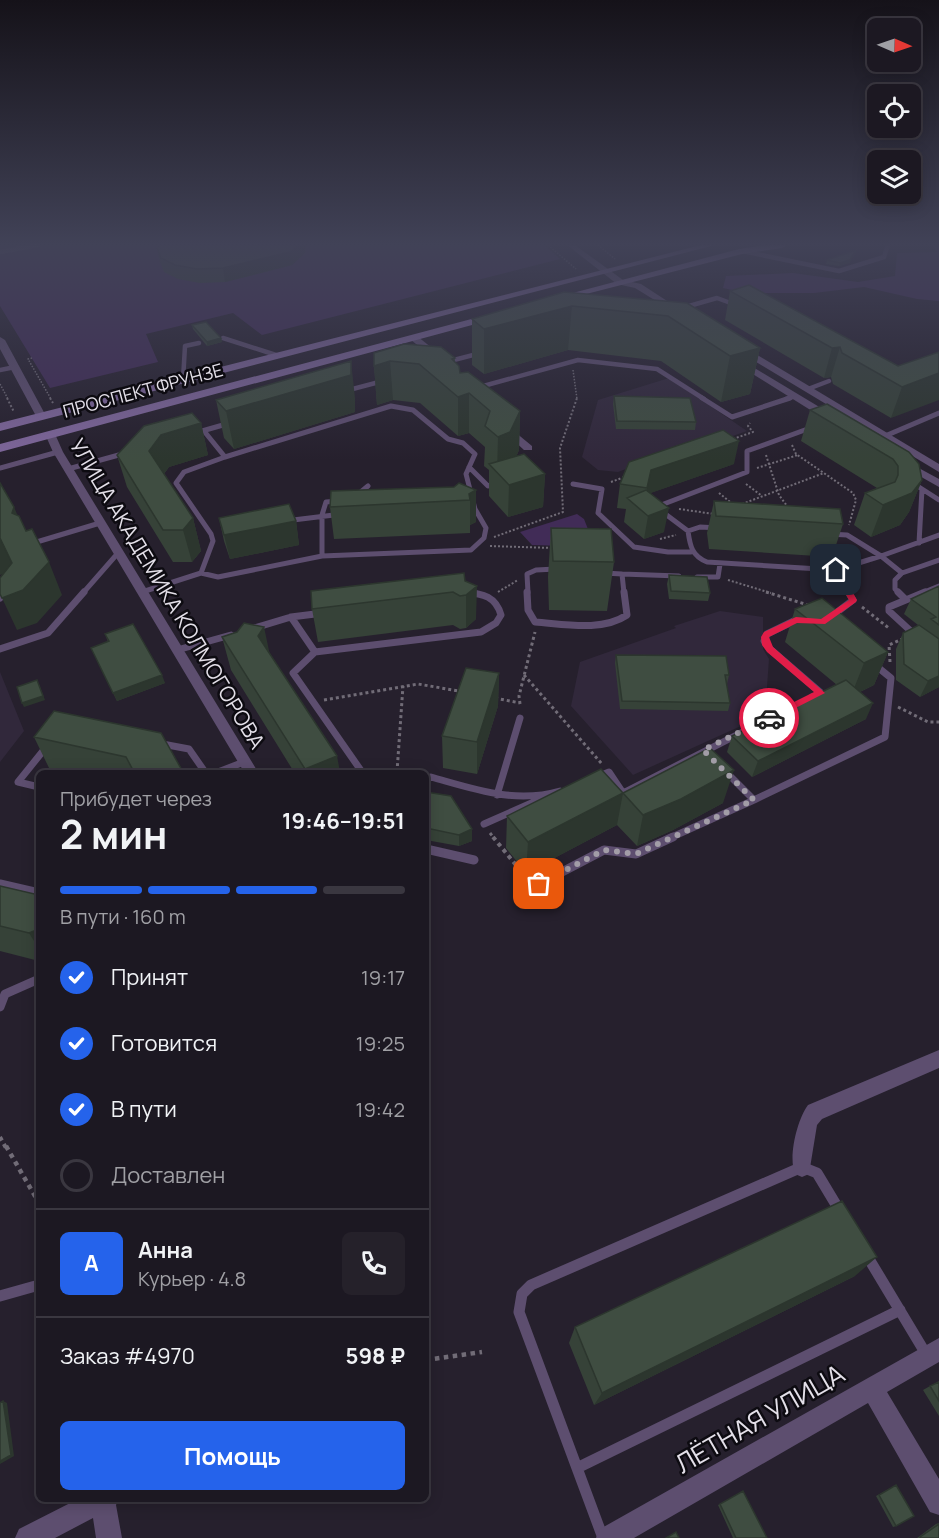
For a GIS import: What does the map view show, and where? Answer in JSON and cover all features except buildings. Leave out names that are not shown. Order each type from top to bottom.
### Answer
[{"type":"main road","name":"ПРОСПЕКТ ФРУНЗЕ","points":[[0,427],[425,317]]},
{"type":"main road","name":"ПРОСПЕКТ ФРУНЗЕ","points":[[0,447],[491,317]]},
{"type":"main road","name":"УЛИЦА АКАДЕМИКА КОЛМОГОРОВА","points":[[41,416],[50,435]]},
{"type":"street","points":[[667,317],[677,323]]},
{"type":"street","points":[[414,338],[448,366]]},
{"type":"street","name":"УЛИЦА АКАДЕМИКА КОЛМОГОРОВА","points":[[0,340],[41,416]]},
{"type":"street","points":[[736,346],[939,469]]},
{"type":"street","points":[[726,353],[795,396],[826,422],[842,425]]},
{"type":"street","points":[[495,418],[527,452]]},
{"type":"street","name":"УЛИЦА АКАДЕМИКА КОЛМОГОРОВА","points":[[50,435],[100,523],[247,767]]},
{"type":"street","points":[[891,455],[939,484]]},
{"type":"street","points":[[802,1167],[811,1115],[939,1059]]},
{"type":"street","name":"ЛЁТНАЯ УЛИЦА","points":[[609,1538],[933,1352]]},
{"type":"street","points":[[872,1388],[939,1503]]},
{"type":"street","points":[[28,1538],[99,1502]]},
{"type":"street","points":[[105,1502],[109,1538]]},
{"type":"lane","points":[[223,338],[276,356]]},
{"type":"lane","points":[[183,380],[185,346],[199,343]]},
{"type":"lane","points":[[433,366],[448,366],[488,350]]},
{"type":"lane","points":[[474,389],[578,360],[657,369],[732,417],[795,396]]},
{"type":"lane","points":[[0,370],[15,367]]},
{"type":"lane","points":[[351,399],[342,392],[388,379]]},
{"type":"lane","points":[[808,389],[829,381]]},
{"type":"lane","points":[[142,592],[201,573],[218,577],[322,556],[471,550],[484,538],[486,528],[475,509],[466,474],[475,454],[463,443],[448,439],[413,410],[391,406],[364,412],[184,472],[176,483],[211,534],[213,541],[201,573]]},
{"type":"lane","points":[[885,436],[939,414]]},
{"type":"lane","points":[[424,419],[435,416]]},
{"type":"lane","points":[[193,434],[239,421]]},
{"type":"lane","points":[[656,507],[747,472],[747,451],[826,422]]},
{"type":"lane","points":[[204,430],[225,457]]},
{"type":"lane","points":[[68,469],[136,450]]},
{"type":"lane","points":[[0,468],[58,452]]},
{"type":"lane","points":[[469,467],[488,486],[508,478]]},
{"type":"lane","points":[[903,477],[939,500]]},
{"type":"lane","points":[[573,484],[602,489],[598,513],[634,547],[668,552],[691,552]]},
{"type":"lane","points":[[322,556],[322,514],[326,502],[346,501],[368,486]]},
{"type":"lane","points":[[919,543],[922,489]]},
{"type":"lane","points":[[656,507],[688,531],[691,552],[697,558],[720,564],[836,570],[939,535]]},
{"type":"lane","points":[[463,509],[475,509]]},
{"type":"lane","points":[[277,522],[322,514],[345,514]]},
{"type":"lane","points":[[30,544],[100,523]]},
{"type":"lane","points":[[688,531],[700,526],[722,528]]},
{"type":"lane","points":[[211,534],[222,532]]},
{"type":"lane","points":[[825,534],[847,535],[881,556],[902,573]]},
{"type":"lane","points":[[0,650],[48,633],[118,552]]},
{"type":"lane","points":[[905,599],[893,584],[902,573],[939,560]]},
{"type":"lane","points":[[694,577],[718,577],[720,564]]},
{"type":"lane","points":[[568,570],[547,568],[527,574],[526,598],[528,610],[534,622],[598,624],[623,620],[627,615],[622,574]]},
{"type":"lane","points":[[822,622],[837,614],[853,600],[836,570]]},
{"type":"lane","points":[[601,573],[683,576]]},
{"type":"lane","points":[[922,640],[889,611],[891,605],[939,586]]},
{"type":"lane","points":[[0,593],[2,596],[0,598]]},
{"type":"lane","points":[[361,770],[293,673],[315,652],[481,632],[496,623],[501,615],[499,605],[490,597],[471,593],[459,594]]},
{"type":"lane","points":[[246,630],[291,617],[336,611]]},
{"type":"lane","points":[[291,617],[315,652]]},
{"type":"lane","points":[[799,703],[821,693],[770,650],[766,645],[765,637],[796,620],[813,621]]},
{"type":"lane","points":[[177,650],[234,634]]},
{"type":"lane","points":[[539,884],[604,850],[636,854],[885,737],[891,678],[865,657]]},
{"type":"lane","points":[[589,780],[609,772],[623,793],[703,750],[778,714]]},
{"type":"lane","points":[[497,795],[519,718]]},
{"type":"lane","points":[[36,786],[18,782],[51,740]]},
{"type":"lane","points":[[144,740],[189,749],[204,770]]},
{"type":"lane","points":[[703,750],[711,758]]},
{"type":"lane","points":[[720,766],[754,800]]},
{"type":"lane","points":[[230,770],[247,767]]},
{"type":"lane","points":[[429,778],[497,795],[550,795]]},
{"type":"lane","points":[[484,824],[570,787]]},
{"type":"lane","points":[[429,850],[474,860]]},
{"type":"lane","points":[[0,884],[36,892]]},
{"type":"lane","points":[[0,1007],[5,994],[36,980]]},
{"type":"lane","points":[[603,1538],[519,1312],[522,1294],[531,1284],[802,1167],[817,1173],[847,1222]]},
{"type":"lane","points":[[859,1241],[900,1310],[933,1352]]},
{"type":"lane","points":[[0,1296],[36,1286]]},
{"type":"lane","points":[[577,1468],[900,1310]]},
{"type":"path","points":[[32,358],[28,359],[53,404]]},
{"type":"path","points":[[484,538],[498,536],[563,512],[560,448],[577,399],[572,367],[566,363]]},
{"type":"path","points":[[0,384],[19,422]]},
{"type":"path","points":[[731,440],[753,432],[748,426],[753,422]]},
{"type":"path","points":[[793,434],[793,451],[856,497],[847,535]]},
{"type":"path","points":[[761,446],[771,464],[776,491],[782,502],[793,512]]},
{"type":"path","points":[[747,472],[798,455]]},
{"type":"path","points":[[710,486],[735,507],[824,473]]},
{"type":"path","points":[[602,489],[611,482],[630,475]]},
{"type":"path","points":[[735,476],[762,496]]},
{"type":"path","points":[[782,502],[782,512]]},
{"type":"path","points":[[656,507],[716,514]]},
{"type":"path","points":[[634,547],[688,531]]},
{"type":"path","points":[[476,545],[559,548]]},
{"type":"path","points":[[490,597],[527,574]]},
{"type":"path","points":[[718,577],[837,614]]},
{"type":"path","points":[[519,718],[524,675],[536,629],[534,622]]},
{"type":"path","points":[[891,678],[889,645],[902,639]]},
{"type":"path","points":[[524,675],[609,772]]},
{"type":"path","points":[[313,702],[404,686],[426,685],[462,692]]},
{"type":"path","points":[[397,770],[404,686]]},
{"type":"path","points":[[485,696],[520,703]]},
{"type":"path","points":[[888,702],[928,722],[939,722]]},
{"type":"path","points":[[484,824],[527,881],[539,884]]},
{"type":"path","points":[[0,1137],[36,1198]]},
{"type":"path","points":[[429,1360],[482,1352]]},
{"type":"shaded area","points":[[7,317],[217,317],[146,334],[158,362],[50,388]]},
{"type":"shaded area","points":[[238,317],[333,317],[262,335]]},
{"type":"shaded area","points":[[669,378],[747,431],[653,464],[631,467],[618,472],[598,470],[582,457],[598,400]]},
{"type":"shaded area","points":[[577,514],[584,519],[595,547],[532,545],[520,532]]},
{"type":"shaded area","points":[[720,611],[763,617],[763,649],[769,659],[765,715],[633,775],[571,706],[580,662]]},
{"type":"shaded area","points":[[0,672],[24,731],[0,762]]},
{"type":"way so far","points":[[539,884],[604,850],[636,854],[754,800],[703,750],[769,718]]},
{"type":"route","points":[[769,718],[821,693],[770,650],[764,641],[767,634],[796,620],[822,622],[837,614],[853,600],[836,570]]}]
